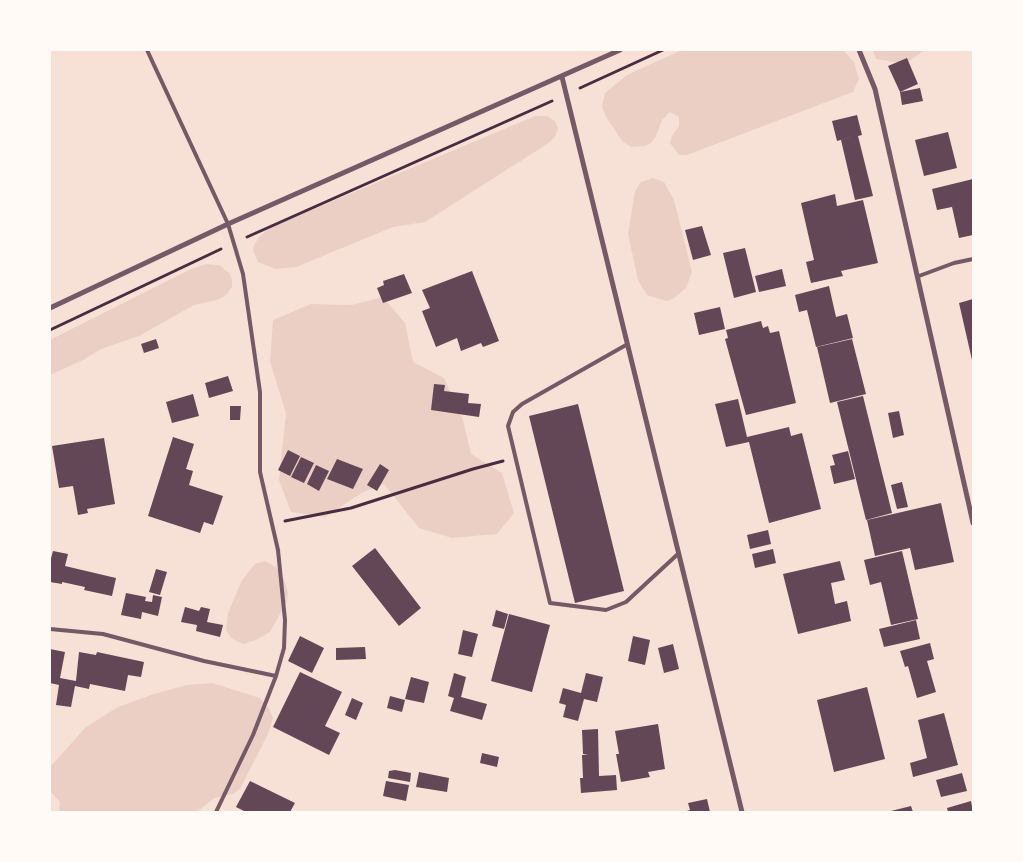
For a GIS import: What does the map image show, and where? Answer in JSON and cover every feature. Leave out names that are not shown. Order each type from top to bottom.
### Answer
[{"type":"street","points":[[50,308],[228,224],[620,50]]},
{"type":"street","points":[[858,50],[875,89],[973,523]]},
{"type":"street","points":[[562,77],[626,346],[742,812]]},
{"type":"lane","points":[[147,50],[228,224],[243,274],[260,392],[260,472],[278,550],[285,620],[284,648],[276,676],[253,735],[216,812]]},
{"type":"lane","points":[[918,276],[973,259]]},
{"type":"lane","points":[[626,346],[522,404],[513,412],[508,426],[550,603],[606,610],[626,602],[679,553]]},
{"type":"lane","points":[[50,629],[103,634],[204,662],[276,676]]},
{"type":"path","points":[[50,330],[234,243],[664,50]]},
{"type":"path","points":[[272,524],[351,508],[473,469],[516,459]]},
{"type":"shaded area","points":[[682,50],[843,50],[854,62],[859,79],[853,92],[687,155],[679,155],[670,143],[672,136],[679,126],[679,117],[670,112],[662,120],[651,143],[645,146],[631,147],[623,142],[606,117],[602,107],[605,93],[627,75]]},
{"type":"shaded area","points":[[873,50],[925,50],[905,64],[876,59]]},
{"type":"shaded area","points":[[535,116],[547,116],[555,121],[558,128],[555,137],[425,222],[393,227],[296,267],[276,269],[258,262],[253,251],[254,245],[259,237],[271,227]]},
{"type":"shaded area","points":[[653,178],[664,182],[674,200],[692,272],[686,288],[673,299],[666,301],[647,295],[638,280],[628,234],[635,191],[641,182]]},
{"type":"shaded area","points":[[206,264],[219,265],[229,273],[232,279],[232,287],[226,295],[217,300],[194,305],[139,336],[101,349],[83,360],[50,375],[50,340],[189,270]]},
{"type":"shaded area","points":[[383,297],[405,323],[413,362],[444,378],[463,420],[471,454],[502,473],[514,513],[497,534],[452,538],[419,528],[384,484],[363,492],[325,517],[291,512],[279,480],[286,413],[270,362],[273,320],[311,304],[352,305]]},
{"type":"shaded area","points":[[265,561],[276,567],[284,579],[288,593],[287,601],[270,632],[244,644],[231,638],[226,630],[228,613],[242,580],[255,564]]},
{"type":"shaded area","points":[[212,683],[260,698],[270,710],[273,718],[268,734],[240,789],[233,794],[214,798],[197,812],[59,812],[60,802],[50,791],[50,767],[86,727],[118,707],[151,695],[186,685]]},
{"type":"building","points":[[907,58],[918,84],[900,92],[888,66]]},
{"type":"building","points":[[920,88],[923,101],[902,105],[900,92]]},
{"type":"building","points":[[857,115],[862,135],[858,136],[873,196],[855,200],[841,140],[855,136],[837,141],[832,121]]},
{"type":"building","points":[[948,132],[957,168],[924,176],[915,140]]},
{"type":"building","points":[[973,179],[973,235],[959,238],[952,207],[937,210],[932,189]]},
{"type":"building","points":[[835,194],[837,206],[863,200],[878,263],[841,271],[843,276],[811,283],[806,262],[814,260],[801,203]]},
{"type":"building","points":[[702,226],[711,255],[693,260],[685,230]]},
{"type":"building","points":[[745,248],[756,292],[734,298],[723,253]]},
{"type":"building","points":[[782,269],[786,286],[759,292],[755,276]]},
{"type":"building","points":[[472,271],[499,341],[483,347],[481,343],[461,351],[457,338],[436,347],[422,311],[430,308],[422,290]]},
{"type":"building","points":[[404,274],[412,293],[383,303],[377,288],[384,285],[383,281]]},
{"type":"building","points":[[829,286],[836,317],[847,314],[853,338],[816,347],[807,310],[799,312],[795,295]]},
{"type":"building","points":[[973,299],[973,360],[972,360],[959,303]]},
{"type":"building","points":[[720,307],[725,329],[699,335],[694,313]]},
{"type":"building","points":[[761,321],[763,328],[768,326],[770,333],[779,331],[796,403],[746,415],[725,339],[728,338],[726,330]]},
{"type":"building","points":[[156,339],[159,348],[144,353],[141,344]]},
{"type":"building","points":[[852,339],[866,394],[830,403],[817,347]]},
{"type":"building","points":[[228,376],[233,391],[209,398],[205,383]]},
{"type":"building","points":[[434,384],[445,385],[444,391],[469,394],[468,403],[481,404],[479,417],[431,410]]},
{"type":"building","points":[[193,394],[199,416],[172,423],[166,402]]},
{"type":"building","points":[[863,396],[892,513],[866,520],[837,402]]},
{"type":"building","points":[[738,399],[747,437],[789,427],[791,436],[802,433],[821,509],[769,523],[749,442],[726,447],[715,404]]},
{"type":"building","points":[[578,404],[624,591],[575,603],[529,416]]},
{"type":"building","points":[[230,406],[241,406],[240,420],[230,420]]},
{"type":"building","points":[[899,411],[904,435],[893,438],[888,413]]},
{"type":"building","points":[[173,437],[194,444],[186,469],[193,471],[189,485],[223,496],[213,525],[204,522],[200,533],[148,516]]},
{"type":"building","points":[[104,438],[115,504],[87,509],[88,513],[78,515],[73,486],[59,488],[52,446]]},
{"type":"building","points":[[288,450],[300,456],[290,476],[278,470]]},
{"type":"building","points":[[848,451],[855,479],[834,484],[830,466],[835,465],[832,455]]},
{"type":"building","points":[[301,457],[314,463],[304,483],[291,477]]},
{"type":"building","points":[[337,459],[363,469],[353,489],[327,479]]},
{"type":"building","points":[[380,464],[389,470],[377,491],[367,485]]},
{"type":"building","points":[[316,465],[329,471],[319,491],[307,484]]},
{"type":"building","points":[[902,482],[908,507],[897,509],[891,485]]},
{"type":"building","points":[[941,503],[954,562],[915,570],[910,548],[875,556],[867,520]]},
{"type":"building","points":[[768,530],[771,544],[750,549],[747,535]]},
{"type":"building","points":[[375,548],[421,608],[399,626],[352,566]]},
{"type":"building","points":[[773,549],[776,563],[755,568],[752,554]]},
{"type":"building","points":[[53,551],[68,554],[65,566],[116,578],[112,596],[84,590],[85,587],[62,582],[62,584],[50,582],[50,562]]},
{"type":"building","points":[[902,551],[918,619],[891,625],[881,582],[870,585],[864,560]]},
{"type":"building","points":[[840,561],[845,580],[831,583],[835,604],[847,601],[851,621],[798,634],[783,574]]},
{"type":"building","points":[[156,569],[167,572],[160,595],[149,592]]},
{"type":"building","points":[[126,593],[146,597],[145,601],[152,602],[153,595],[162,597],[158,616],[142,612],[141,619],[121,615]]},
{"type":"building","points":[[185,607],[199,611],[201,607],[210,609],[207,622],[223,625],[220,637],[196,631],[197,625],[181,622]]},
{"type":"building","points":[[496,610],[508,614],[504,629],[492,626]]},
{"type":"building","points":[[509,614],[550,625],[532,692],[491,681]]},
{"type":"building","points":[[916,620],[920,639],[884,647],[879,629]]},
{"type":"building","points":[[463,630],[478,634],[472,657],[458,654]]},
{"type":"building","points":[[300,636],[324,648],[312,673],[288,661]]},
{"type":"building","points":[[633,636],[650,640],[645,665],[628,661]]},
{"type":"building","points":[[930,643],[934,659],[927,661],[936,692],[917,698],[908,666],[905,667],[900,651]]},
{"type":"building","points":[[673,644],[679,669],[664,673],[658,648]]},
{"type":"building","points":[[365,647],[366,659],[336,660],[336,648]]},
{"type":"building","points":[[50,649],[65,652],[60,678],[76,681],[79,652],[96,655],[97,652],[144,662],[141,677],[128,675],[125,691],[90,684],[89,689],[75,686],[71,707],[56,705],[59,685],[50,683]]},
{"type":"building","points":[[300,672],[342,692],[325,726],[340,733],[329,755],[273,727]]},
{"type":"building","points":[[454,673],[466,677],[461,697],[487,704],[482,720],[450,711],[454,698],[448,696]]},
{"type":"building","points":[[586,673],[603,677],[597,702],[584,699],[578,721],[563,717],[566,705],[559,703],[563,688],[581,693]]},
{"type":"building","points":[[411,677],[429,682],[424,703],[405,699]]},
{"type":"building","points":[[867,687],[885,759],[834,772],[817,700]]},
{"type":"building","points":[[390,696],[405,700],[402,712],[387,708]]},
{"type":"building","points":[[352,698],[363,703],[356,720],[345,715]]},
{"type":"building","points":[[944,713],[958,765],[913,777],[910,763],[927,758],[918,720]]},
{"type":"building","points":[[658,724],[665,769],[648,772],[650,777],[621,782],[616,754],[619,754],[615,731]]},
{"type":"building","points":[[598,729],[599,776],[616,775],[617,790],[581,793],[580,778],[583,778],[582,755],[588,755],[583,754],[582,730]]},
{"type":"building","points":[[482,753],[499,757],[497,767],[480,763]]},
{"type":"building","points":[[395,770],[411,773],[410,782],[388,778],[389,771]]},
{"type":"building","points":[[419,772],[449,778],[447,792],[416,787]]},
{"type":"building","points":[[962,773],[967,791],[941,797],[936,780]]},
{"type":"building","points":[[250,781],[295,803],[290,812],[246,812],[236,807]]},
{"type":"building","points":[[386,781],[409,785],[406,801],[383,796]]},
{"type":"building","points":[[707,799],[710,812],[684,812],[690,810],[688,803]]},
{"type":"building","points":[[971,801],[973,812],[948,812],[947,808]]},
{"type":"building","points":[[911,806],[913,812],[891,812],[891,811]]}]
